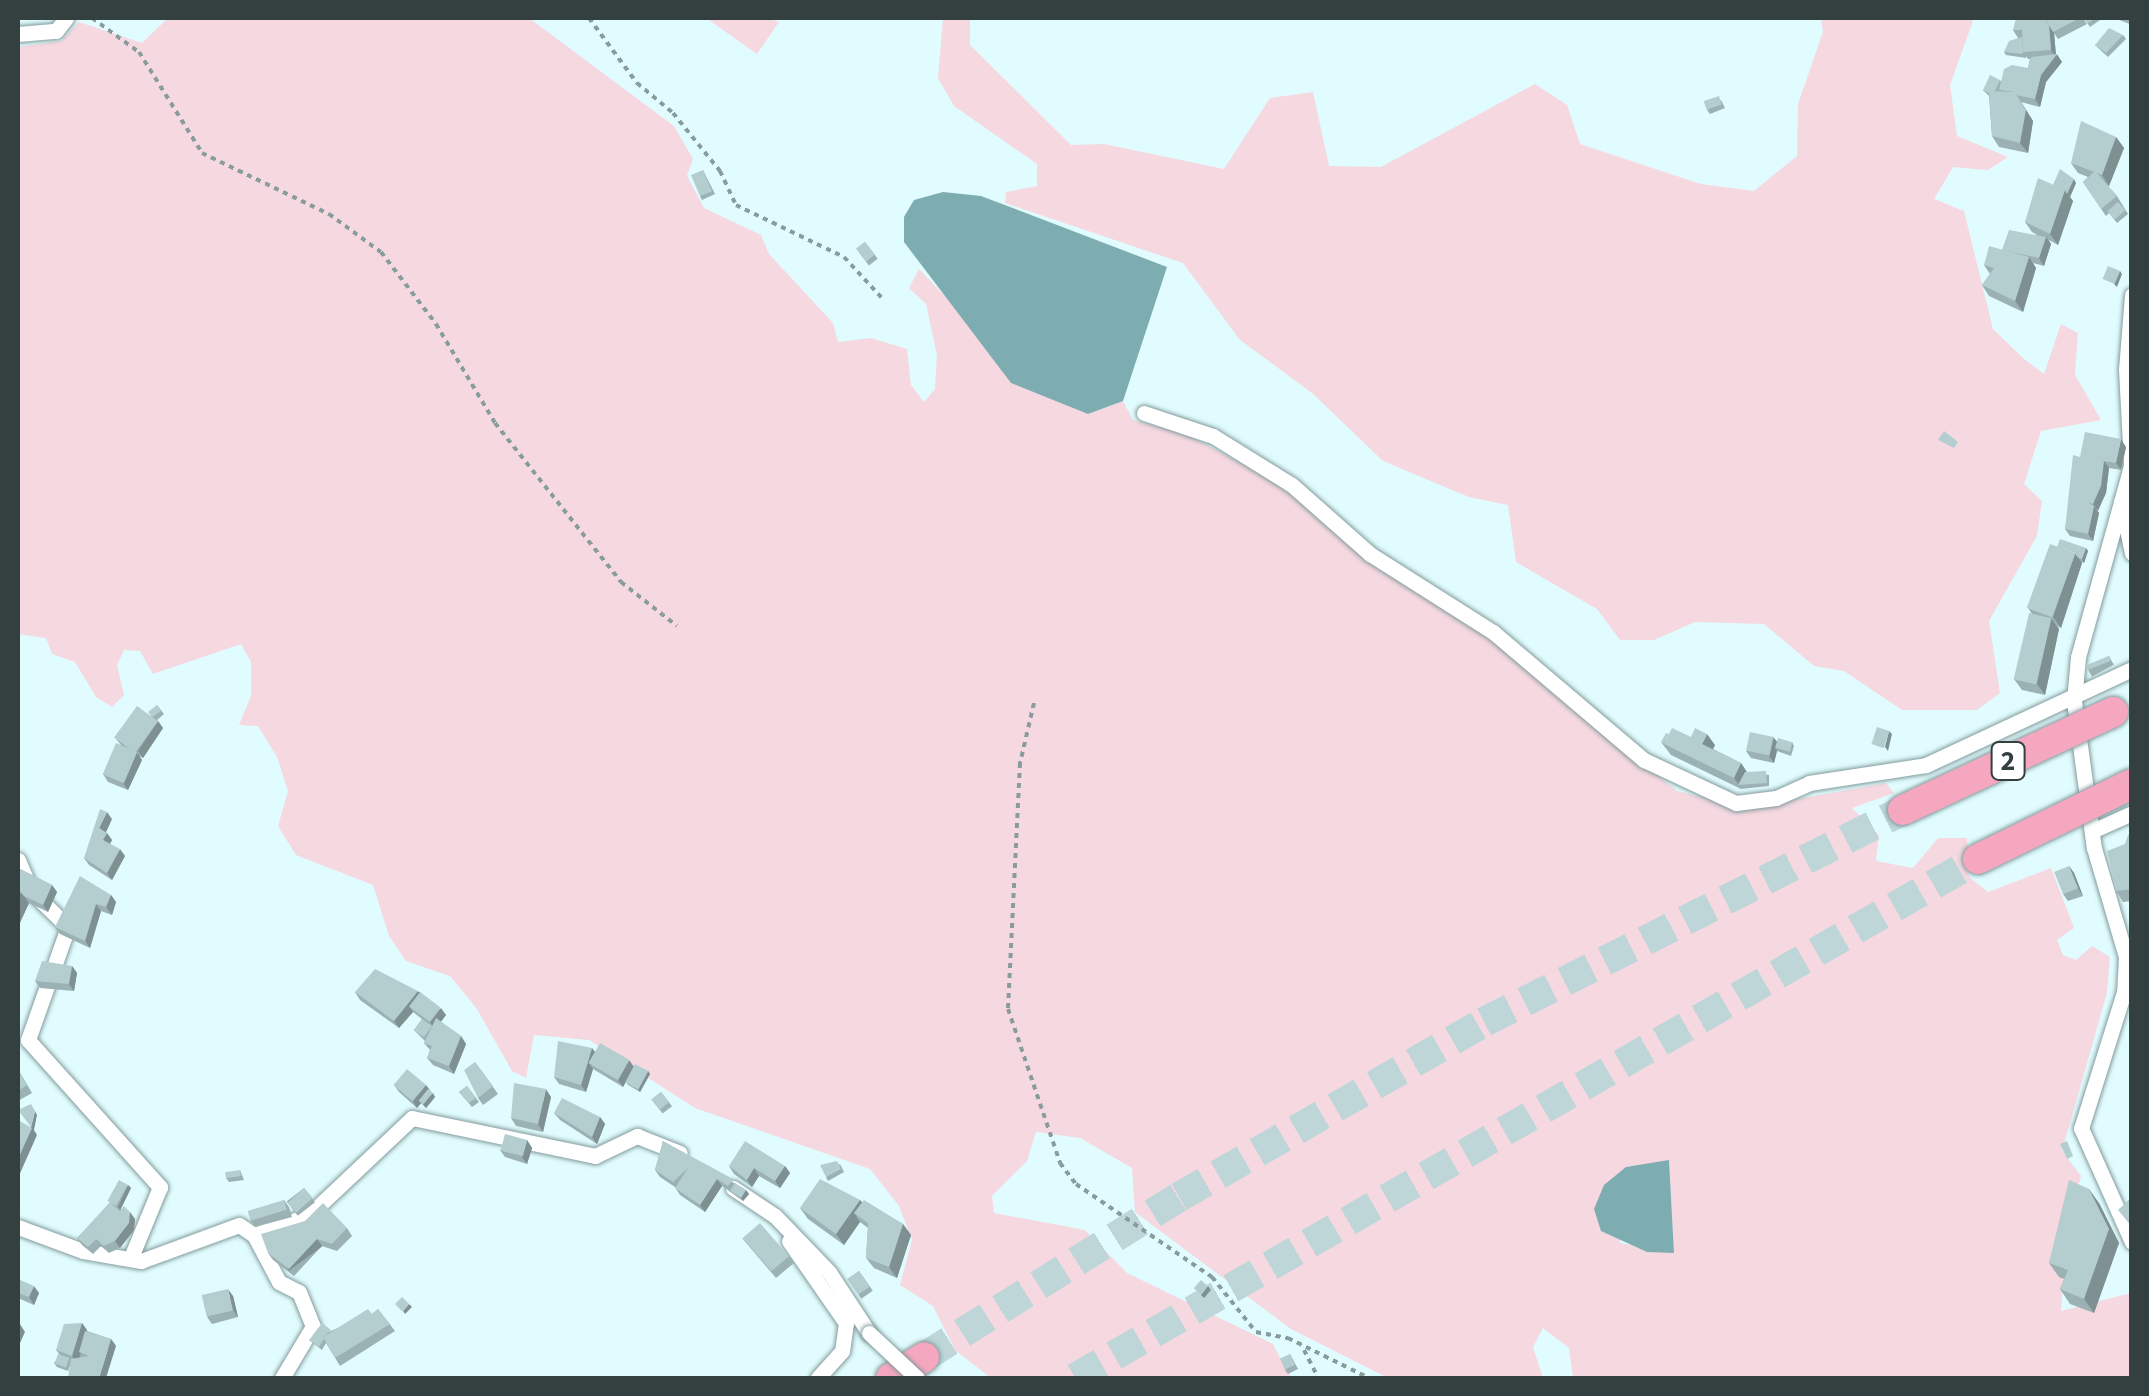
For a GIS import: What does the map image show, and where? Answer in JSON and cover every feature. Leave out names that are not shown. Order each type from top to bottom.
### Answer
[{"type":"highway","name":"2","points":[[1903,810],[2125,706]]},
{"type":"highway","points":[[1978,858],[2132,784]]},
{"type":"highway","points":[[891,1378],[920,1368]]},
{"type":"street","points":[[18,34],[56,31],[66,18]]},
{"type":"street","points":[[2132,295],[2126,369],[2131,466],[2078,657],[2074,701],[2092,831],[2126,956],[2124,992],[2081,1128],[2132,1242]]},
{"type":"street","points":[[1144,413],[1212,436],[1292,485],[1370,554],[1493,632],[1644,760],[1736,803],[1776,798],[1810,783],[1926,765],[2074,701],[2132,669]]},
{"type":"street","points":[[2121,500],[2132,553]]},
{"type":"street","points":[[2092,831],[2132,813]]},
{"type":"street","points":[[18,860],[31,891],[68,927],[28,1040],[160,1187],[132,1255]]},
{"type":"street","points":[[254,1235],[309,1215],[412,1118],[595,1156],[637,1136],[696,1164]]},
{"type":"street","points":[[712,1174],[775,1216],[846,1323],[842,1351],[818,1378]]},
{"type":"street","points":[[18,1227],[83,1251],[132,1255],[141,1260],[239,1225],[254,1235],[279,1282],[298,1292],[314,1326],[282,1378]]},
{"type":"street","points":[[799,1248],[829,1272],[868,1334],[920,1368]]},
{"type":"path","points":[[92,18],[139,52],[202,153],[329,214],[381,252],[436,324],[494,423],[622,582],[677,626]]},
{"type":"path","points":[[589,18],[638,83],[673,112],[720,172],[736,205],[844,257],[882,298]]},
{"type":"path","points":[[1034,703],[1020,762],[1008,1009],[1060,1162],[1076,1184],[1212,1277],[1256,1332],[1288,1338],[1304,1350],[1369,1378]]},
{"type":"path","points":[[1304,1350],[1318,1378]]},
{"type":"shaded area","points":[[168,18],[529,18],[674,126],[693,159],[687,176],[704,208],[761,235],[769,254],[833,323],[838,342],[871,338],[907,349],[911,385],[924,402],[935,389],[937,355],[926,304],[909,288],[919,269],[961,313],[1088,414],[1123,401],[1133,420],[1188,435],[1291,490],[1476,626],[1677,791],[1748,808],[1886,783],[1894,793],[1852,808],[1879,835],[1876,861],[1913,868],[1938,838],[1967,838],[1969,877],[1988,892],[2051,868],[2074,928],[2057,940],[2063,955],[2076,960],[2092,946],[2110,957],[2107,993],[2062,1151],[2081,1176],[2067,1227],[2061,1311],[2131,1293],[2131,1378],[1573,1378],[1569,1348],[1543,1328],[1533,1347],[1543,1378],[1388,1378],[1291,1329],[1135,1212],[1132,1168],[1080,1138],[1036,1132],[1027,1161],[992,1196],[994,1213],[1085,1230],[1127,1273],[1273,1344],[1291,1378],[991,1378],[955,1350],[933,1306],[900,1285],[912,1240],[899,1206],[870,1169],[695,1108],[589,1040],[534,1035],[526,1078],[512,1071],[477,1009],[450,976],[406,961],[389,936],[373,885],[296,855],[278,826],[288,791],[277,757],[258,726],[239,725],[251,696],[251,662],[241,644],[153,674],[140,651],[124,650],[117,665],[124,695],[112,707],[96,697],[75,662],[52,654],[46,638],[18,634],[18,47],[61,41],[79,22],[142,43]],"holes":[[[1669,1161],[1674,1252],[1620,1243],[1626,1167]]]},
{"type":"shaded area","points":[[706,18],[767,18],[779,22],[757,54]]},
{"type":"shaded area","points":[[943,18],[970,18],[970,45],[1071,145],[1104,144],[1224,169],[1270,98],[1313,92],[1329,166],[1381,167],[1535,84],[1567,105],[1580,144],[1701,184],[1754,191],[1797,156],[1798,104],[1823,32],[1821,18],[1974,18],[1950,85],[1957,136],[2008,157],[1988,170],[1953,167],[1934,199],[1964,211],[1993,329],[2024,359],[2044,374],[2061,324],[2078,333],[2075,375],[2101,420],[2041,431],[2024,484],[2042,501],[2037,536],[1989,621],[2000,693],[1977,710],[1902,710],[1844,671],[1814,666],[1764,624],[1695,622],[1654,640],[1620,640],[1597,609],[1516,562],[1508,505],[1469,497],[1383,461],[1312,393],[1240,340],[1183,263],[1005,203],[1006,192],[1037,186],[1037,164],[954,106],[938,78]]},
{"type":"water","points":[[943,192],[981,196],[1167,267],[1123,401],[1088,414],[1011,383],[904,242],[904,217],[914,200]]},
{"type":"water","points":[[1669,1160],[1674,1253],[1647,1252],[1601,1231],[1594,1209],[1604,1185],[1626,1167]]},
{"type":"building","points":[[2016,18],[2044,18],[2049,25],[2051,50],[2023,52],[2022,30],[2013,30]]},
{"type":"building","points":[[2045,18],[2080,18],[2053,32]]},
{"type":"building","points":[[2109,28],[2123,35],[2106,53],[2095,45]]},
{"type":"building","points":[[2022,37],[2023,54],[2004,52],[2009,41]]},
{"type":"building","points":[[2057,54],[2041,75],[2035,99],[1999,90],[2004,69],[2012,65],[2028,68],[2031,57]]},
{"type":"building","points":[[1990,75],[2000,80],[1995,91],[1989,93],[1983,90]]},
{"type":"building","points":[[1989,91],[2015,92],[2026,110],[2020,143],[1992,136]]},
{"type":"building","points":[[1719,96],[1722,105],[1707,110],[1704,101]]},
{"type":"building","points":[[2081,121],[2116,137],[2102,175],[2071,163]]},
{"type":"building","points":[[2060,169],[2074,179],[2067,194],[2053,185]]},
{"type":"building","points":[[703,170],[712,191],[700,196],[691,175]]},
{"type":"building","points":[[2095,171],[2117,196],[2101,209],[2083,182]]},
{"type":"building","points":[[2038,178],[2065,190],[2050,234],[2025,222]]},
{"type":"building","points":[[2118,202],[2125,210],[2115,219],[2107,211]]},
{"type":"building","points":[[2009,230],[2046,237],[2039,258],[2002,250]]},
{"type":"building","points":[[865,242],[875,255],[866,261],[856,249]]},
{"type":"building","points":[[1989,246],[2029,257],[2015,301],[1982,285],[1994,268],[1984,265]]},
{"type":"building","points":[[2108,266],[2120,271],[2114,284],[2103,279]]},
{"type":"building","points":[[1944,431],[1958,442],[1954,448],[1938,440]]},
{"type":"building","points":[[2085,432],[2121,439],[2116,463],[2104,461],[2101,486],[2093,504],[2087,502],[2094,506],[2088,534],[2065,529],[2073,455],[2080,457]]},
{"type":"building","points":[[2060,539],[2086,548],[2082,559],[2057,547]]},
{"type":"building","points":[[2050,544],[2075,553],[2052,617],[2027,608]]},
{"type":"building","points":[[2029,613],[2051,618],[2036,684],[2014,679]]},
{"type":"building","points":[[2109,656],[2111,661],[2088,670],[2086,665]]},
{"type":"building","points":[[157,705],[161,711],[152,717],[148,712]]},
{"type":"building","points":[[137,706],[158,721],[135,753],[114,738]]},
{"type":"building","points":[[1877,727],[1889,731],[1884,748],[1871,744]]},
{"type":"building","points":[[1672,728],[1691,737],[1695,728],[1707,734],[1702,744],[1741,763],[1734,778],[1664,744]]},
{"type":"building","points":[[1750,732],[1773,737],[1770,756],[1746,751]]},
{"type":"building","points":[[1778,738],[1792,742],[1790,752],[1775,748]]},
{"type":"building","points":[[116,743],[137,752],[124,783],[103,774]]},
{"type":"building","points":[[1766,771],[1767,783],[1738,785],[1745,772]]},
{"type":"building","points":[[100,809],[107,812],[99,828],[107,833],[103,840],[120,849],[107,873],[84,858]]},
{"type":"building","points":[[2132,834],[2132,889],[2116,891],[2107,851],[2125,844]]},
{"type":"building","points":[[2069,866],[2078,888],[2063,894],[2054,872]]},
{"type":"building","points":[[18,868],[52,885],[43,905],[18,889]]},
{"type":"building","points":[[80,876],[111,895],[106,907],[96,904],[85,941],[55,927]]},
{"type":"building","points":[[42,961],[72,966],[69,984],[35,981]]},
{"type":"building","points":[[375,969],[418,991],[394,1021],[355,992]]},
{"type":"building","points":[[420,992],[441,1008],[430,1022],[409,1006]]},
{"type":"building","points":[[436,1018],[461,1036],[449,1066],[427,1058],[432,1046],[424,1043]]},
{"type":"building","points":[[422,1019],[432,1026],[424,1037],[414,1030]]},
{"type":"building","points":[[558,1041],[592,1048],[581,1085],[554,1077]]},
{"type":"building","points":[[600,1043],[629,1060],[618,1080],[588,1063]]},
{"type":"building","points":[[475,1062],[493,1086],[478,1098],[464,1070]]},
{"type":"building","points":[[635,1064],[648,1071],[638,1090],[625,1083]]},
{"type":"building","points":[[407,1069],[426,1085],[413,1101],[394,1085]]},
{"type":"building","points":[[18,1070],[27,1085],[18,1091]]},
{"type":"building","points":[[514,1083],[546,1089],[538,1124],[511,1118]]},
{"type":"building","points":[[467,1086],[476,1098],[469,1103],[459,1092]]},
{"type":"building","points":[[428,1089],[433,1093],[423,1104],[419,1101]]},
{"type":"building","points":[[661,1092],[669,1102],[660,1110],[652,1100]]},
{"type":"building","points":[[562,1098],[600,1117],[592,1137],[554,1113]]},
{"type":"building","points":[[31,1104],[35,1111],[31,1127],[18,1110]]},
{"type":"building","points":[[18,1120],[32,1128],[18,1159]]},
{"type":"building","points":[[505,1134],[527,1140],[523,1156],[501,1150]]},
{"type":"building","points":[[663,1141],[733,1179],[728,1186],[717,1179],[700,1205],[675,1188],[688,1168],[673,1182],[655,1170]]},
{"type":"building","points":[[745,1141],[785,1166],[775,1181],[754,1168],[747,1180],[729,1166]]},
{"type":"building","points":[[2067,1141],[2073,1156],[2067,1159],[2060,1144]]},
{"type":"building","points":[[837,1161],[841,1169],[826,1177],[820,1165]]},
{"type":"building","points":[[240,1170],[241,1176],[226,1178],[225,1172]]},
{"type":"building","points":[[820,1179],[860,1200],[836,1234],[800,1208]]},
{"type":"building","points":[[119,1180],[128,1185],[116,1206],[107,1201]]},
{"type":"building","points":[[2069,1180],[2089,1189],[2109,1229],[2084,1299],[2060,1289],[2068,1270],[2049,1263]]},
{"type":"building","points":[[735,1183],[746,1190],[741,1198],[730,1191]]},
{"type":"building","points":[[304,1188],[313,1198],[296,1212],[288,1203]]},
{"type":"building","points":[[2132,1197],[2132,1227],[2118,1210]]},
{"type":"building","points":[[284,1200],[287,1210],[251,1221],[248,1211]]},
{"type":"building","points":[[864,1200],[903,1224],[889,1267],[866,1258],[868,1223],[854,1213]]},
{"type":"building","points":[[110,1202],[120,1211],[124,1206],[130,1212],[129,1223],[115,1241],[104,1246],[96,1239],[88,1247],[77,1238]]},
{"type":"building","points":[[323,1203],[347,1228],[332,1244],[317,1239],[289,1269],[268,1253],[261,1234],[305,1221]]},
{"type":"building","points":[[760,1223],[789,1256],[772,1271],[743,1238]]},
{"type":"building","points":[[859,1271],[870,1287],[858,1295],[848,1279]]},
{"type":"building","points":[[18,1279],[34,1286],[29,1297],[18,1293]]},
{"type":"building","points":[[1201,1280],[1208,1286],[1201,1294],[1194,1288]]},
{"type":"building","points":[[228,1289],[233,1310],[207,1317],[202,1295]]},
{"type":"building","points":[[402,1297],[409,1304],[402,1311],[395,1304]]},
{"type":"building","points":[[368,1309],[372,1314],[378,1309],[390,1324],[335,1358],[323,1337]]},
{"type":"building","points":[[82,1323],[72,1356],[56,1350],[64,1324]]},
{"type":"building","points":[[322,1323],[331,1330],[319,1347],[309,1340]]},
{"type":"building","points":[[85,1331],[111,1339],[99,1378],[68,1378],[71,1359],[89,1356],[79,1352]]},
{"type":"building","points":[[58,1354],[69,1358],[66,1368],[55,1363]]},
{"type":"building","points":[[1290,1354],[1295,1365],[1285,1369],[1280,1358]]},
{"type":"tunnel","points":[[924,1357],[1179,1197],[1484,1022],[1903,810]]},
{"type":"tunnel","points":[[1075,1378],[1978,859]]}]
